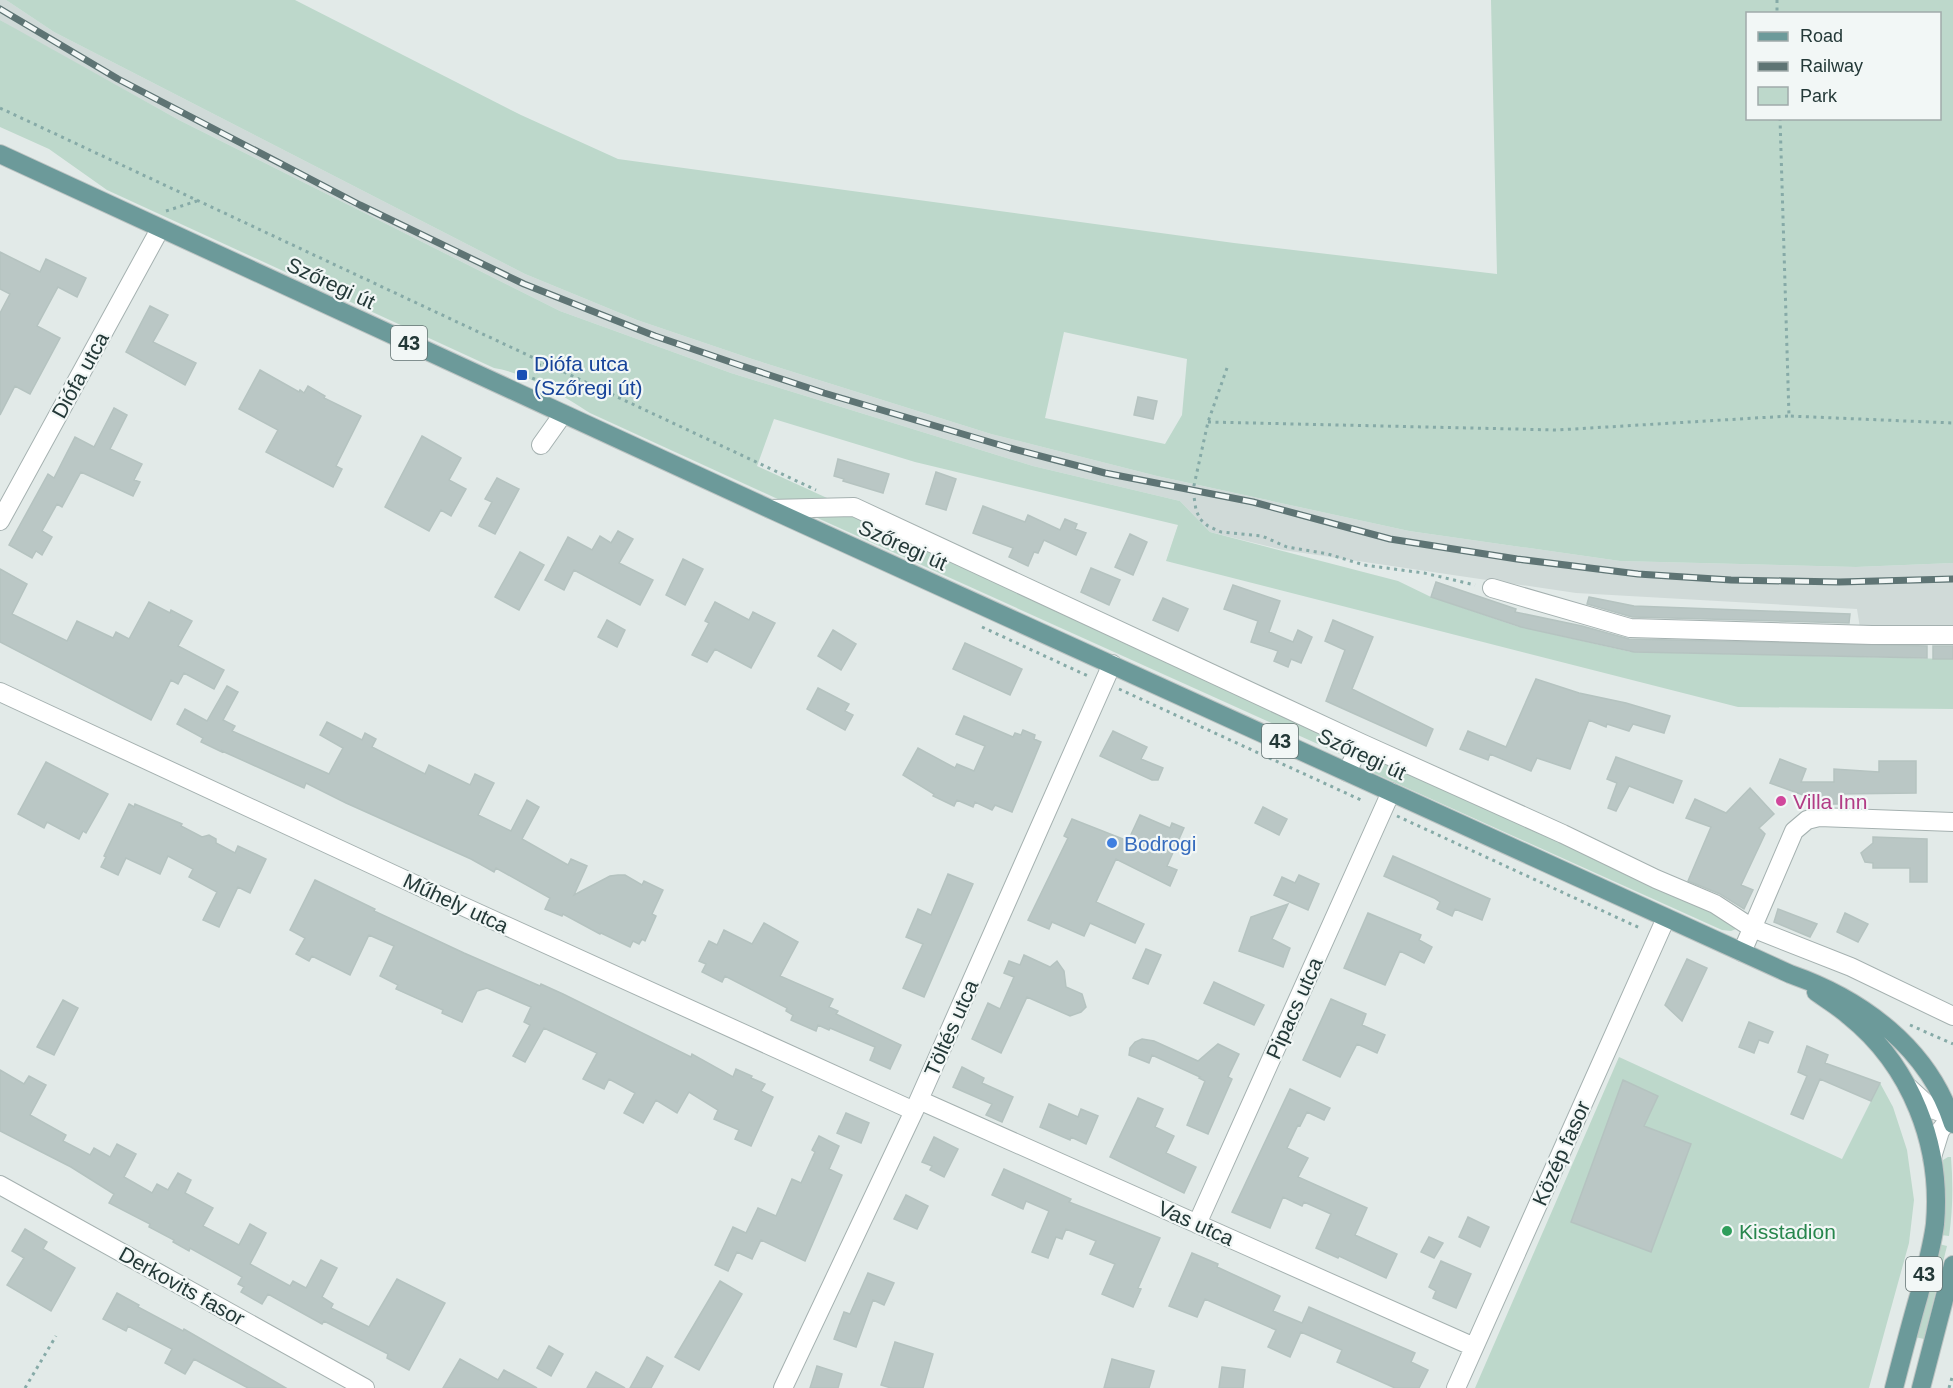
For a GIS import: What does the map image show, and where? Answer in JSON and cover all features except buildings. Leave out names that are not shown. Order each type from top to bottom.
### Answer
[{"type":"main road","name":"Szőregi út","points":[[0,154],[162,220],[563,414],[1666,918],[1790,974],[1819,984],[1847,998],[1874,1016],[1897,1036],[1935,1085],[1952,1118]]},
{"type":"main road","name":"Szőregi út","points":[[1790,974],[1850,1017],[1882,1049],[1908,1086],[1925,1128],[1932,1157]]},
{"type":"main road","name":"43","points":[[1894,1388],[1931,1250],[1936,1200],[1932,1157]]},
{"type":"main road","name":"43","points":[[1922,1388],[1953,1265]]},
{"type":"street","name":"Diófa utca","points":[[0,520],[162,220]]},
{"type":"street","points":[[541,445],[563,414]]},
{"type":"street","points":[[770,509],[854,507],[1361,743],[1715,904],[1752,928],[1851,967],[1953,1016]]},
{"type":"street","points":[[1492,588],[1630,628],[1861,635],[1953,635]]},
{"type":"street","name":"Töltés utca","points":[[783,1388],[916,1106],[1112,664]]},
{"type":"street","name":"Műhely utca","points":[[0,692],[427,890],[916,1106]]},
{"type":"street","points":[[1347,772],[1361,743]]},
{"type":"street","name":"Pipacs utca","points":[[1197,1224],[1391,792]]},
{"type":"street","points":[[1742,952],[1794,831],[1807,820],[1819,817],[1953,822]]},
{"type":"street","name":"Közép fasor","points":[[1456,1388],[1666,918]]},
{"type":"street","points":[[1935,1085],[1953,1093]]},
{"type":"street","name":"Szőregi út","points":[[1908,1086],[1932,1109],[1952,1118]]},
{"type":"street","name":"Vas utca","points":[[916,1106],[1197,1224],[1474,1347]]},
{"type":"street","points":[[1932,1157],[1940,1131],[1952,1118]]},
{"type":"street","name":"Derkovits fasor","points":[[0,1185],[365,1388]]},
{"type":"path","points":[[0,108],[822,492]]},
{"type":"path","points":[[1780,120],[1789,416]]},
{"type":"path","points":[[162,220],[197,201]]},
{"type":"path","points":[[533,380],[541,362]]},
{"type":"path","points":[[1227,368],[1208,422],[1193,490],[1196,510],[1200,519],[1208,526],[1221,532],[1262,536],[1287,547],[1328,554],[1364,565],[1424,573],[1492,588]]},
{"type":"path","points":[[1208,422],[1557,430],[1789,416],[1953,423]]},
{"type":"path","points":[[26,1388],[56,1336]]},
{"type":"path","points":[[1949,1388],[1953,1374]]},
{"type":"shaded area","points":[[0,0],[6,0],[54,32],[525,274],[637,320],[752,359],[991,434],[1157,476],[1409,531],[1620,561],[1856,567],[1953,563],[1953,628],[1860,628],[1857,609],[1576,593],[1283,550],[1210,532],[1180,501],[1033,466],[731,373],[560,311],[179,120],[18,31],[0,20]]},
{"type":"green space","points":[[6,0],[295,0],[521,115],[618,159],[1234,243],[1497,274],[1491,0],[1953,0],[1953,563],[1856,567],[1620,561],[1409,531],[1157,476],[991,434],[752,359],[637,320],[525,274],[54,32]],"holes":[[[1064,332],[1187,359],[1182,415],[1165,444],[1045,418]]]},
{"type":"green space","points":[[0,20],[179,120],[560,311],[731,373],[1033,466],[1180,501],[1210,532],[1398,581],[1431,597],[1516,626],[1631,652],[1953,659],[1953,709],[1738,707],[1166,561],[1178,525],[915,462],[774,419],[757,466],[838,503],[793,506],[590,413],[531,380],[494,368],[107,190],[49,149],[0,127]]},
{"type":"green space","points":[[853,512],[1340,740],[1348,753],[1340,754],[813,516]]},
{"type":"green space","points":[[1371,758],[1386,761],[1721,913],[1736,929],[1722,930],[1367,770],[1363,764],[1364,760]]},
{"type":"green space","name":"Kisstadion","points":[[1619,1057],[1842,1159],[1880,1083],[1893,1107],[1907,1150],[1914,1200],[1909,1243],[1869,1388],[1475,1388]]},
{"type":"green space","points":[[1951,1157],[1952,1187],[1949,1236],[1941,1235],[1944,1208],[1943,1160]]},
{"type":"green space","points":[[1939,1244],[1947,1246],[1924,1339],[1915,1337]]},
{"type":"railway","points":[[0,9],[118,79],[360,205],[524,284],[655,336],[739,365],[824,393],[1010,448],[1105,473],[1253,502],[1390,539],[1517,559],[1638,574],[1731,580],[1839,582],[1953,579]]},
{"type":"place","name":"Diófa utca (Szőregi út)","points":[[522,375]]},
{"type":"place","name":"Villa Inn","points":[[1781,801]]},
{"type":"place","name":"Bodrogi","points":[[1112,843]]},
{"type":"place","name":"Kisstadion","points":[[1727,1231]]}]
